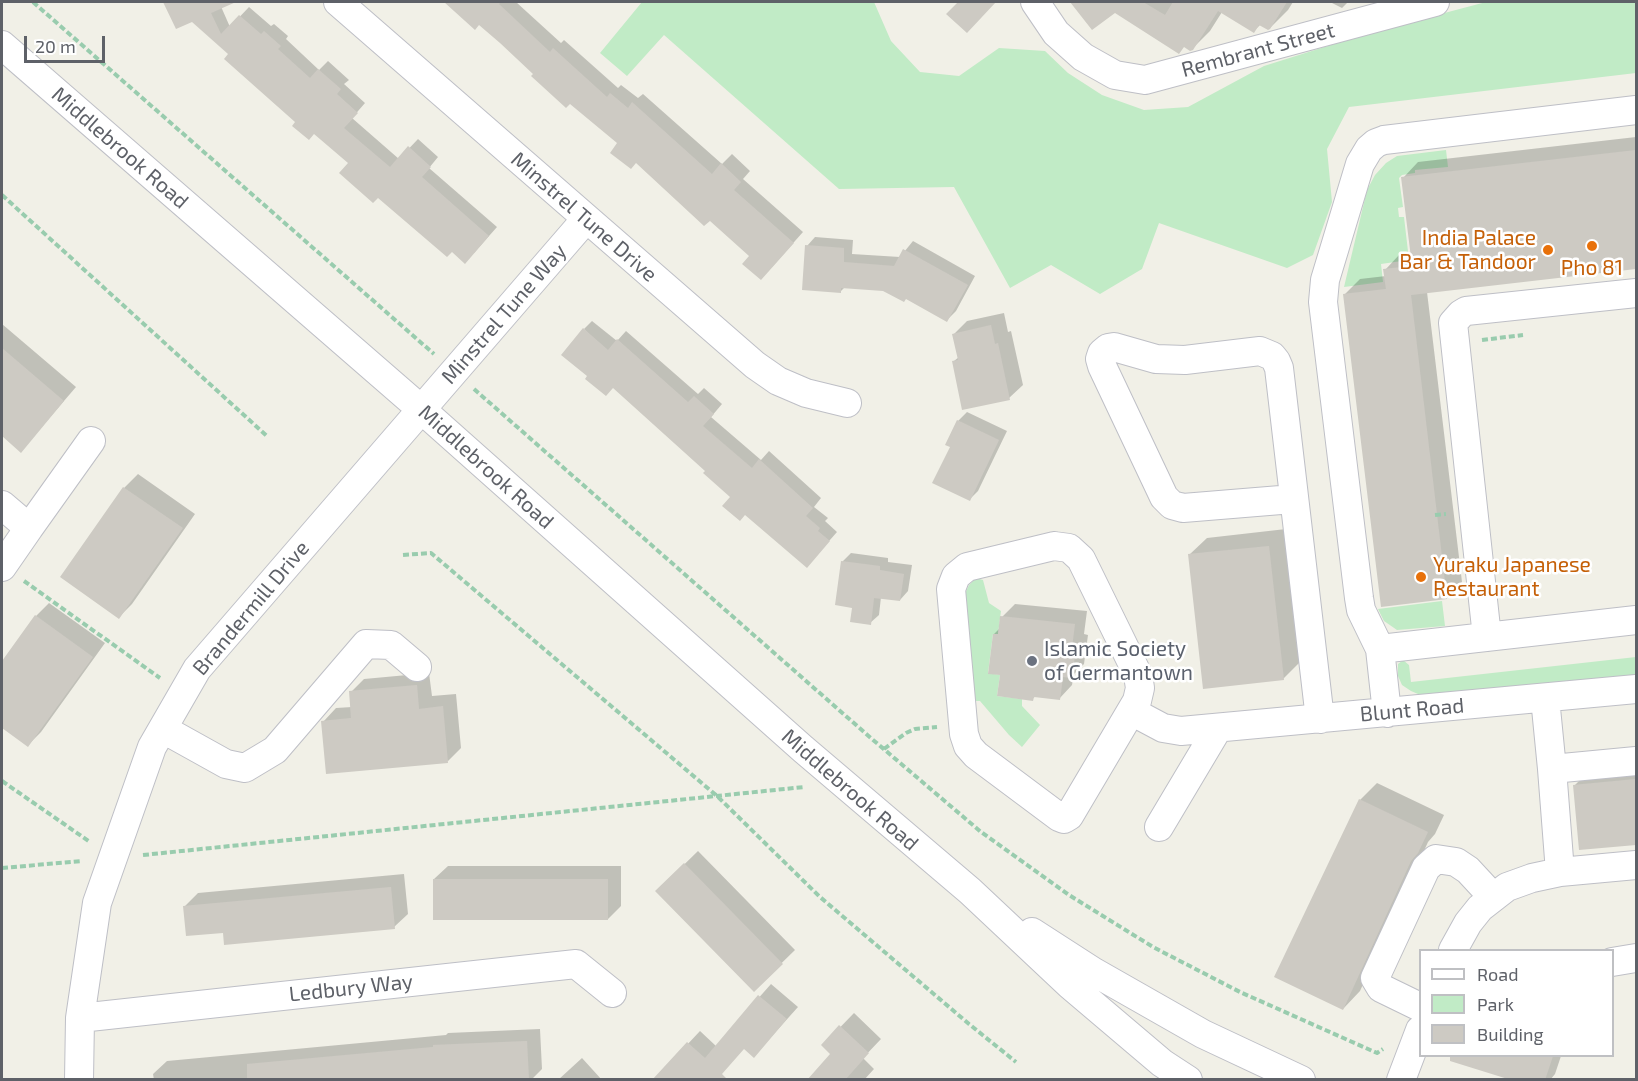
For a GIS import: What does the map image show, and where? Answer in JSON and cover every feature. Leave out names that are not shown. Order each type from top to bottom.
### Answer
[{"type":"street","name":"Rembrant Street","points":[[1035,2],[1056,33],[1083,57],[1115,75],[1145,80],[1435,2]]},
{"type":"street","name":"Minstrel Tune Drive","points":[[351,6],[586,219],[763,370],[778,381],[806,393],[847,403]]},
{"type":"street","name":"Middlebrook Road","points":[[2,45],[422,410],[841,783],[970,891],[1070,986],[1162,1063],[1188,1080]]},
{"type":"street","points":[[1386,712],[1380,648],[1361,610],[1359,598],[1323,302],[1325,280],[1360,164],[1369,149],[1384,140],[1636,110]]},
{"type":"street","name":"Minstrel Tune Way","points":[[422,410],[586,219]]},
{"type":"street","points":[[1487,637],[1454,343],[1454,323],[1461,314],[1467,311],[1636,293]]},
{"type":"street","points":[[1293,499],[1183,508],[1172,506],[1164,496],[1100,359],[1102,352],[1111,347],[1143,357],[1171,360],[1260,351],[1272,356],[1279,368],[1320,719]]},
{"type":"street","name":"Brandermill Drive","points":[[79,1080],[80,1018],[97,903],[152,747],[196,669],[422,410]]},
{"type":"street","points":[[2,566],[92,441]]},
{"type":"street","points":[[2,505],[29,528]]},
{"type":"street","points":[[1054,546],[1069,548],[1081,559],[1138,675],[1139,694],[1131,711],[1069,816],[1064,819],[976,755],[968,746],[964,726],[951,589],[956,576],[967,567],[1054,546]]},
{"type":"street","points":[[1380,648],[1636,620]]},
{"type":"street","points":[[163,729],[226,764],[245,768],[276,750],[366,644],[391,645],[417,667]]},
{"type":"street","name":"Blunt Road","points":[[1131,711],[1163,728],[1187,731],[1636,689]]},
{"type":"street","points":[[1545,698],[1560,872]]},
{"type":"street","points":[[1159,827],[1218,728]]},
{"type":"street","points":[[1552,769],[1636,761]]},
{"type":"street","points":[[1419,1007],[1381,988],[1375,978],[1426,868],[1436,859],[1456,862],[1468,870],[1493,897]]},
{"type":"street","points":[[1454,949],[1468,923],[1480,908],[1493,897],[1519,882],[1560,872],[1636,865]]},
{"type":"street","name":"Middlebrook Road","points":[[970,891],[1104,978],[1203,1034],[1301,1080]]},
{"type":"street","points":[[1614,962],[1636,958]]},
{"type":"street","name":"Ledbury Way","points":[[80,1018],[576,964],[612,993]]},
{"type":"street","points":[[1401,1080],[1419,1033]]},
{"type":"path","points":[[33,2],[437,357]]},
{"type":"path","points":[[2,195],[268,437]]},
{"type":"path","points":[[1454,343],[1523,336]]},
{"type":"path","points":[[469,385],[981,832],[1077,900],[1154,947],[1240,992],[1377,1053]]},
{"type":"path","points":[[403,555],[431,553],[717,796],[820,897],[1016,1062]]},
{"type":"path","points":[[2,566],[182,694]]},
{"type":"path","points":[[884,749],[915,729],[964,726]]},
{"type":"path","points":[[2,781],[113,858]]},
{"type":"path","points":[[2,868],[841,783]]},
{"type":"green space","points":[[642,2],[874,2],[891,41],[920,72],[959,76],[999,48],[1045,51],[1068,73],[1102,95],[1144,110],[1188,107],[1264,66],[1369,33],[1486,2],[1636,2],[1636,73],[1349,107],[1327,149],[1332,202],[1313,255],[1287,268],[1159,223],[1142,269],[1100,294],[1051,265],[1010,288],[954,187],[839,189],[664,35],[627,76],[600,53]]},
{"type":"green space","points":[[1446,150],[1448,167],[1415,170],[1415,173],[1402,175],[1399,178],[1403,207],[1398,208],[1399,217],[1404,217],[1409,260],[1381,264],[1383,282],[1344,287],[1367,190],[1375,175],[1386,163],[1397,156]]},
{"type":"green space","points":[[976,578],[983,580],[989,603],[1001,611],[998,634],[993,634],[988,673],[1000,675],[997,696],[1022,699],[1022,706],[1040,725],[1022,747],[980,701],[972,701],[964,596],[969,585]]},
{"type":"green space","points":[[1442,601],[1445,626],[1397,630],[1384,621],[1378,609]]},
{"type":"green space","points":[[1636,657],[1636,676],[1433,694],[1418,694],[1411,691],[1402,685],[1398,676],[1398,664],[1403,660],[1409,665],[1411,682]]},
{"type":"building","points":[[163,2],[236,2],[211,13],[221,34],[239,15],[261,34],[264,31],[281,46],[278,49],[310,78],[318,69],[341,89],[337,94],[358,113],[344,128],[390,167],[408,146],[431,167],[422,177],[489,236],[465,264],[452,252],[447,257],[378,198],[373,203],[339,173],[348,163],[314,134],[309,140],[292,126],[295,122],[224,59],[228,54],[192,22],[176,29]]},
{"type":"building","points":[[444,2],[501,2],[499,4],[550,52],[553,48],[607,97],[610,93],[628,108],[632,102],[712,174],[721,163],[741,182],[734,190],[794,243],[761,280],[742,264],[749,256],[710,221],[704,226],[636,163],[631,169],[610,153],[617,143],[570,104],[566,108],[500,43],[479,25],[475,30]]},
{"type":"building","points":[[958,2],[996,2],[967,33],[946,14]]},
{"type":"building","points":[[1070,2],[1143,2],[1165,15],[1173,2],[1287,2],[1270,29],[1259,25],[1254,33],[1218,11],[1193,50],[1190,51],[1184,47],[1179,54],[1115,13],[1092,30]]},
{"type":"building","points":[[1636,150],[1636,269],[1411,295],[1447,599],[1381,607],[1343,294],[1386,289],[1383,269],[1412,266],[1401,177]]},
{"type":"building","points":[[805,245],[844,248],[844,262],[894,266],[903,249],[968,285],[947,322],[906,299],[904,302],[883,291],[841,288],[841,293],[802,290]]},
{"type":"building","points":[[991,325],[995,344],[998,343],[1010,400],[962,410],[952,361],[958,360],[952,334]]},
{"type":"building","points":[[583,328],[608,350],[617,339],[688,402],[694,396],[714,414],[703,426],[752,468],[759,459],[813,508],[806,516],[830,541],[807,568],[745,515],[740,521],[722,506],[730,497],[703,473],[705,471],[613,388],[606,396],[585,379],[587,376],[561,355]]},
{"type":"building","points":[[2,348],[64,401],[21,453],[2,436]]},
{"type":"building","points":[[957,420],[999,440],[970,501],[932,483],[950,447],[945,445]]},
{"type":"building","points":[[123,487],[183,528],[119,619],[60,577]]},
{"type":"building","points":[[1269,546],[1284,680],[1203,689],[1188,554]]},
{"type":"building","points":[[841,561],[880,566],[880,570],[904,574],[900,601],[874,598],[871,625],[850,622],[852,608],[835,605]]},
{"type":"building","points":[[35,615],[93,657],[28,747],[2,728],[2,661]]},
{"type":"building","name":"Islamic Society of Germantown","points":[[1000,616],[1075,624],[1072,647],[1076,648],[1072,678],[1063,677],[1060,700],[1034,697],[1033,701],[997,696],[1000,675],[988,674],[993,634],[998,634]]},
{"type":"building","points":[[417,685],[419,709],[443,706],[448,763],[326,774],[321,721],[351,718],[349,691]]},
{"type":"building","points":[[1636,779],[1636,845],[1579,850],[1573,785]]},
{"type":"building","points":[[1359,799],[1428,832],[1418,853],[1411,861],[1343,1010],[1274,977]]},
{"type":"building","points":[[684,863],[783,964],[754,992],[655,891]]},
{"type":"building","points":[[433,879],[608,879],[608,920],[433,920]]},
{"type":"building","points":[[391,887],[395,929],[224,945],[223,933],[186,936],[183,906]]},
{"type":"building","points":[[758,995],[787,1019],[754,1058],[744,1049],[722,1074],[728,1080],[652,1080],[687,1042],[705,1058]]},
{"type":"building","points":[[839,1025],[869,1053],[845,1080],[807,1080],[830,1054],[821,1045]]},
{"type":"building","points":[[527,1041],[529,1080],[247,1080],[247,1064],[433,1047],[433,1045]]},
{"type":"building","points":[[1450,1057],[1553,1057],[1545,1080],[1511,1080],[1450,1061]]},
{"type":"place","name":"Pho 81","points":[[1592,246]]},
{"type":"place","name":"India Palace Bar & Tandoor","points":[[1548,250]]},
{"type":"place","name":"Yuraku Japanese Restaurant","points":[[1421,577]]},
{"type":"place","name":"Islamic Society of Germantown","points":[[1032,661]]}]
